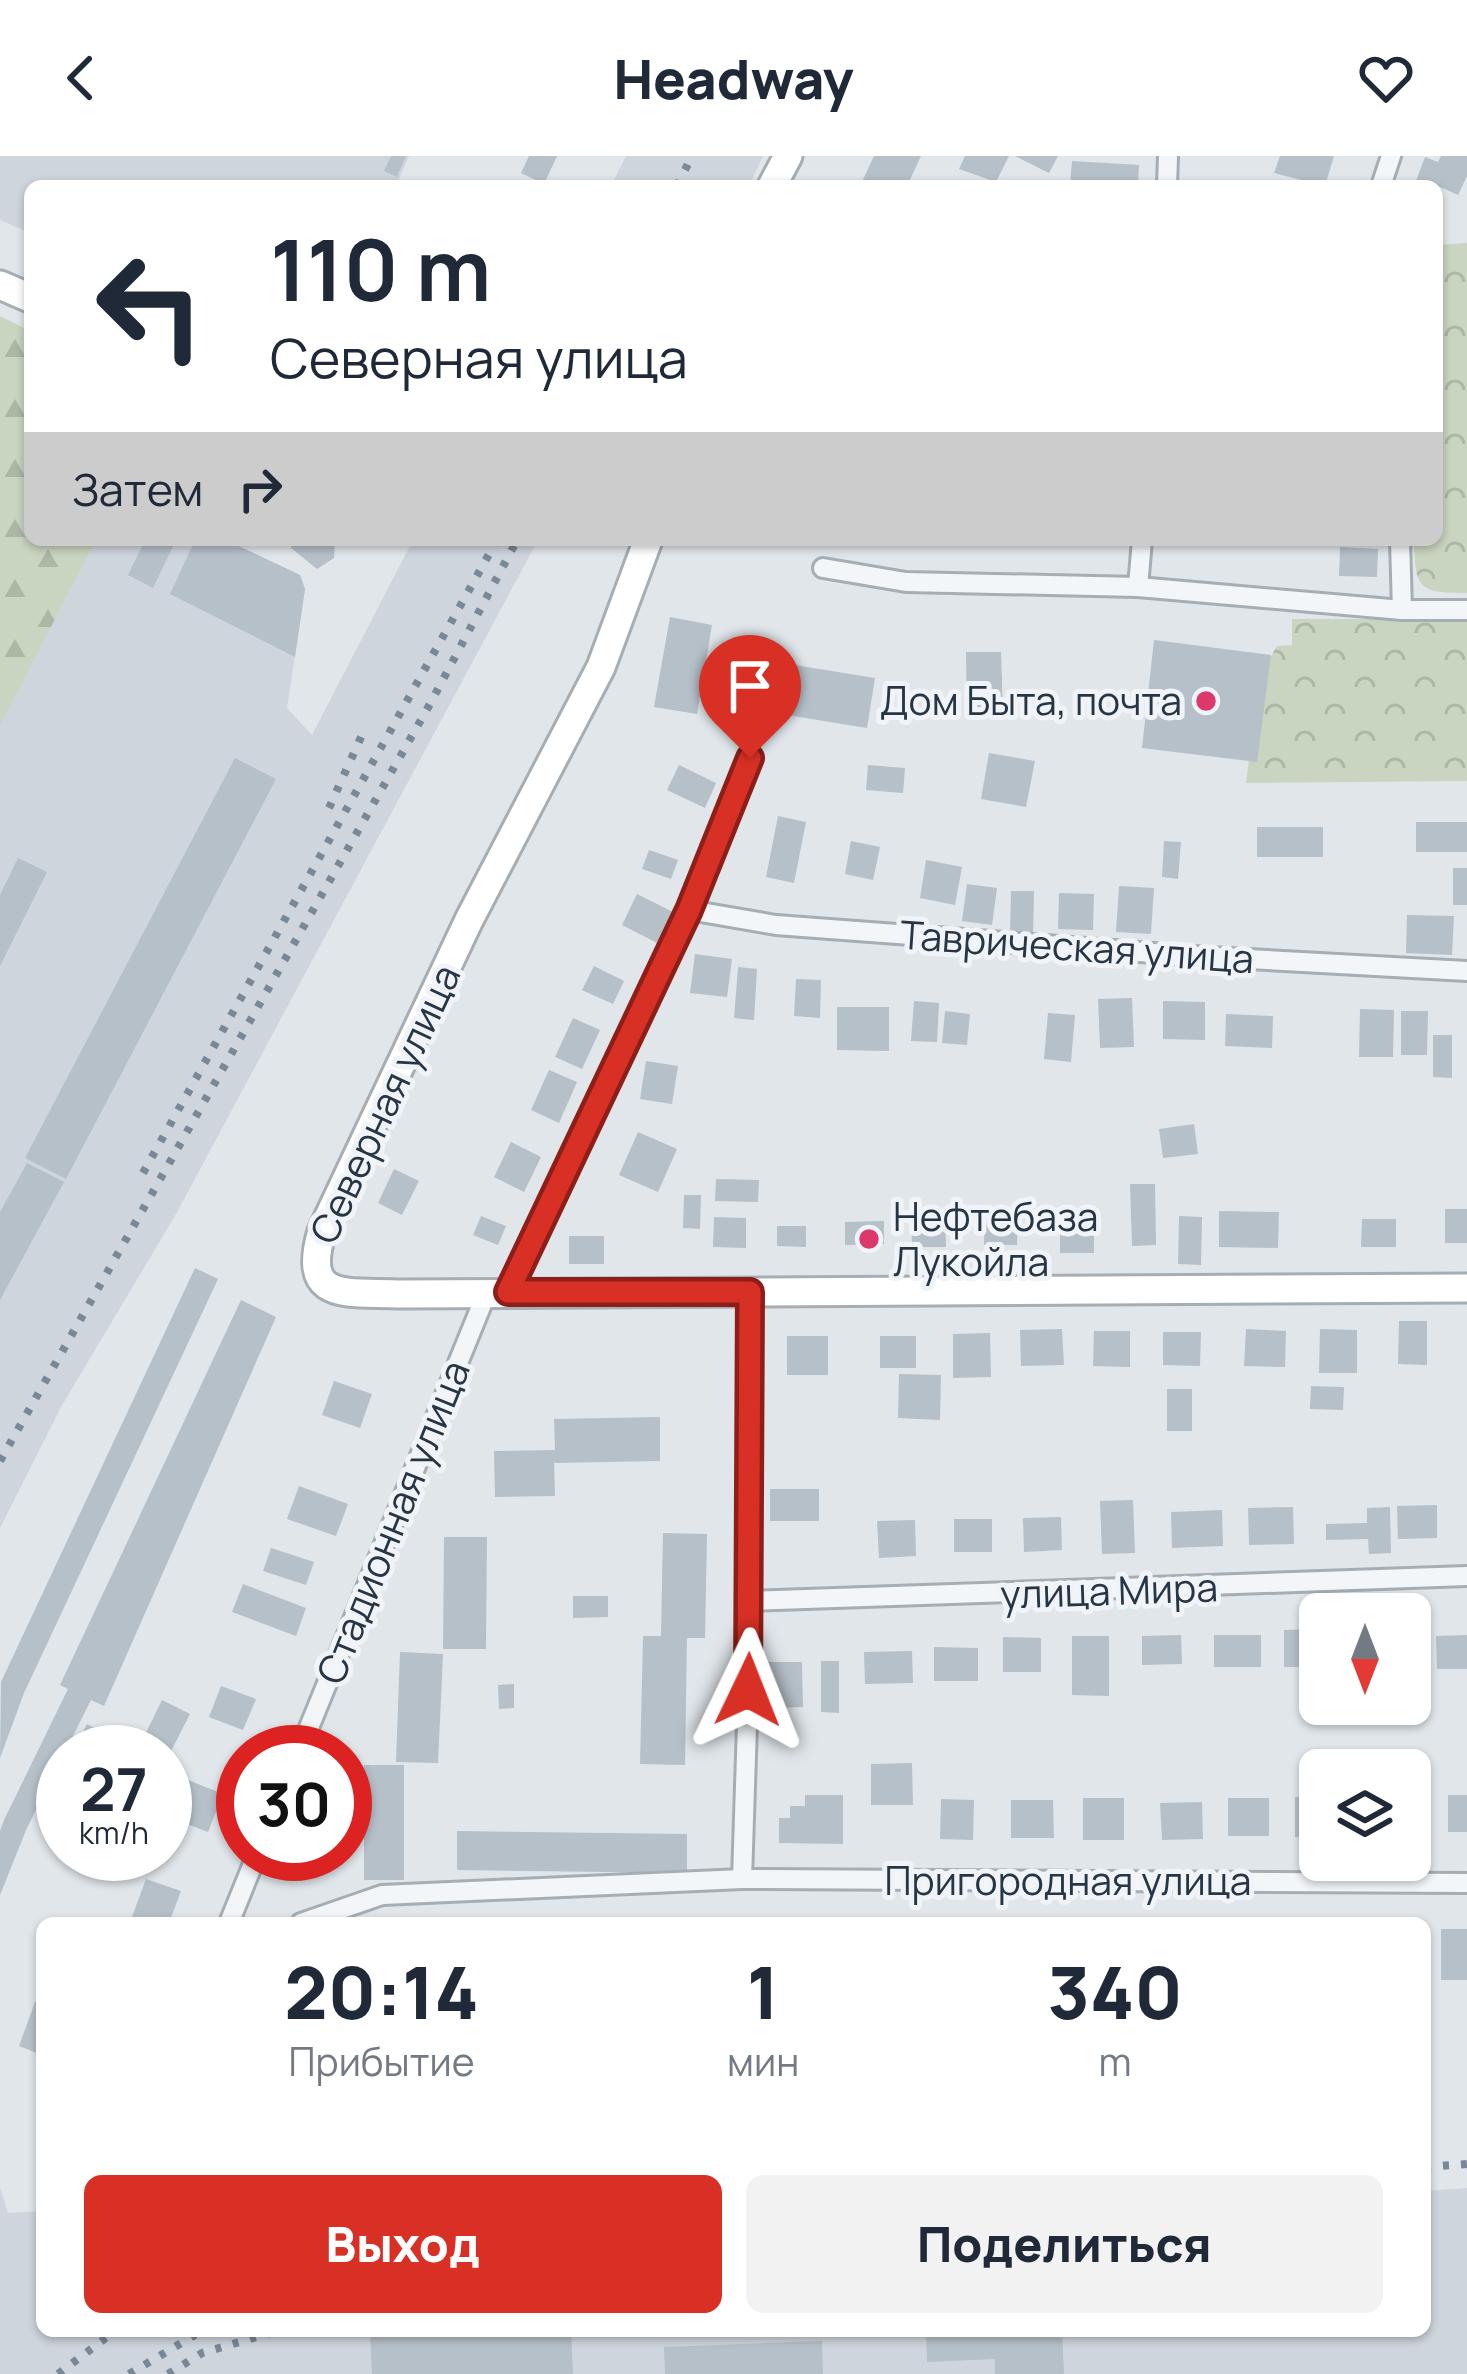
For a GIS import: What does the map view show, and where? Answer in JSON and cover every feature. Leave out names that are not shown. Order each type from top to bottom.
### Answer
[{"type":"street","name":"Северная улица","points":[[646,546],[601,667],[469,920],[322,1231],[314,1260],[325,1286],[340,1291],[498,1292],[1467,1288]]},
{"type":"street","points":[[1138,587],[1141,546]]},
{"type":"street","points":[[1400,546],[1402,610]]},
{"type":"street","points":[[823,568],[906,582],[1138,587],[1402,610],[1467,610]]},
{"type":"street","name":"Стадионная улица","points":[[311,1725],[498,1292],[689,910],[750,758]]},
{"type":"street","name":"Таврическая улица","points":[[689,910],[776,926],[1467,971]]},
{"type":"street","points":[[318,1917],[382,1895],[742,1879],[751,1601],[750,1292]]},
{"type":"street","name":"улица Мира","points":[[751,1601],[1467,1576]]},
{"type":"street","name":"Пригородная улица","points":[[742,1879],[1467,1883]]},
{"type":"street","points":[[231,1917],[246,1881]]},
{"type":"shaded area","points":[[0,156],[409,156],[399,180],[24,180],[24,230],[0,220]]},
{"type":"shaded area","points":[[626,156],[763,156],[752,180],[614,180]]},
{"type":"shaded area","points":[[81,546],[239,546],[300,575],[305,589],[287,708],[312,735],[410,546],[535,546],[176,1214],[61,1407],[0,1528],[0,718]]},
{"type":"shaded area","points":[[0,2188],[8,2213],[36,2211],[36,2337],[1431,2337],[1431,2191],[1467,2188],[1467,2374],[0,2374]]},
{"type":"green space","points":[[1467,243],[1467,593],[1439,592],[1423,585],[1414,546],[1443,546],[1443,245]]},
{"type":"green space","points":[[0,316],[24,328],[24,546],[93,546],[0,725]]},
{"type":"green space","points":[[1292,619],[1467,619],[1467,781],[1246,783],[1260,675],[1277,646],[1292,645]]},
{"type":"building","points":[[391,156],[406,156],[397,177],[384,171]]},
{"type":"building","points":[[529,156],[557,156],[546,180],[521,173]]},
{"type":"building","points":[[874,156],[921,156],[910,180],[863,180]]},
{"type":"building","points":[[965,156],[1009,156],[997,180],[959,169]]},
{"type":"building","points":[[1015,156],[1058,156],[1049,173]]},
{"type":"building","points":[[1280,156],[1334,156],[1327,180],[1274,173]]},
{"type":"building","points":[[1441,156],[1467,156],[1467,176],[1458,195],[1443,188],[1443,180],[1416,180],[1425,157],[1438,162]]},
{"type":"building","points":[[1072,161],[1139,165],[1138,180],[1070,180]]},
{"type":"building","points":[[142,546],[173,546],[153,588],[128,575]]},
{"type":"building","points":[[192,546],[239,546],[300,575],[305,589],[295,657],[170,594]]},
{"type":"building","points":[[335,546],[334,558],[317,569],[291,548]]},
{"type":"building","points":[[1340,547],[1378,549],[1377,577],[1339,576]]},
{"type":"building","points":[[670,617],[712,625],[697,714],[654,707]]},
{"type":"building","name":"Дом Быта, почта","points":[[1154,640],[1271,655],[1257,762],[1142,748]]},
{"type":"building","points":[[966,652],[1001,652],[1003,712],[967,713]]},
{"type":"building","points":[[727,654],[875,678],[867,728],[719,704]]},
{"type":"building","points":[[989,753],[1035,761],[1026,807],[981,799]]},
{"type":"building","points":[[235,758],[276,779],[66,1179],[25,1158]]},
{"type":"building","points":[[679,765],[716,783],[705,808],[667,790]]},
{"type":"building","points":[[868,765],[905,768],[903,793],[866,790]]},
{"type":"building","points":[[778,816],[806,822],[794,883],[766,877]]},
{"type":"building","points":[[1416,822],[1467,822],[1467,852],[1416,852]]},
{"type":"building","points":[[1257,827],[1323,827],[1323,857],[1257,857]]},
{"type":"building","points":[[851,841],[880,847],[873,880],[845,874]]},
{"type":"building","points":[[1164,841],[1181,842],[1178,879],[1162,877]]},
{"type":"building","points":[[649,850],[678,860],[671,879],[642,869]]},
{"type":"building","points":[[18,858],[47,872],[0,966],[0,895]]},
{"type":"building","points":[[926,860],[962,867],[955,905],[920,898]]},
{"type":"building","points":[[1453,868],[1467,868],[1467,905],[1453,905]]},
{"type":"building","points":[[967,884],[997,888],[992,925],[962,921]]},
{"type":"building","points":[[1119,886],[1154,888],[1151,934],[1116,932]]},
{"type":"building","points":[[1011,891],[1034,891],[1033,934],[1010,933]]},
{"type":"building","points":[[1059,893],[1094,894],[1093,930],[1058,929]]},
{"type":"building","points":[[637,894],[675,913],[659,944],[622,925]]},
{"type":"building","points":[[1407,915],[1454,916],[1452,955],[1406,953]]},
{"type":"building","points":[[695,954],[732,959],[727,997],[690,993]]},
{"type":"building","points":[[594,966],[624,981],[613,1004],[582,990]]},
{"type":"building","points":[[738,967],[757,969],[754,1020],[734,1018]]},
{"type":"building","points":[[796,979],[821,980],[820,1018],[794,1016]]},
{"type":"building","points":[[1132,998],[1134,1047],[1100,1048],[1098,999]]},
{"type":"building","points":[[914,1001],[939,1003],[937,1042],[911,1041]]},
{"type":"building","points":[[1163,1001],[1205,1002],[1205,1040],[1163,1039]]},
{"type":"building","points":[[837,1007],[889,1007],[889,1051],[837,1050]]},
{"type":"building","points":[[1360,1009],[1394,1010],[1393,1057],[1359,1057]]},
{"type":"building","points":[[945,1011],[970,1014],[967,1045],[942,1043]]},
{"type":"building","points":[[1401,1011],[1428,1011],[1427,1055],[1401,1055]]},
{"type":"building","points":[[1048,1013],[1075,1015],[1071,1062],[1044,1059]]},
{"type":"building","points":[[1226,1014],[1273,1016],[1272,1048],[1225,1046]]},
{"type":"building","points":[[573,1018],[600,1030],[582,1069],[555,1057]]},
{"type":"building","points":[[1433,1035],[1452,1035],[1452,1078],[1433,1077]]},
{"type":"building","points":[[646,1061],[678,1066],[672,1104],[640,1099]]},
{"type":"building","points":[[549,1070],[577,1082],[559,1123],[531,1110]]},
{"type":"building","points":[[1194,1124],[1198,1154],[1163,1158],[1159,1129]]},
{"type":"building","points":[[638,1132],[677,1149],[658,1192],[619,1175]]},
{"type":"building","points":[[511,1142],[541,1157],[524,1192],[494,1177]]},
{"type":"building","points":[[27,1163],[64,1182],[0,1300],[0,1212]]},
{"type":"building","points":[[394,1169],[419,1181],[402,1215],[378,1203]]},
{"type":"building","points":[[716,1179],[759,1180],[758,1202],[715,1201]]},
{"type":"building","points":[[1130,1184],[1155,1184],[1156,1245],[1132,1246]]},
{"type":"building","points":[[684,1195],[701,1195],[700,1229],[683,1228]]},
{"type":"building","points":[[1445,1209],[1467,1209],[1467,1243],[1445,1243]]},
{"type":"building","points":[[1060,1210],[1094,1210],[1094,1253],[1060,1253]]},
{"type":"building","points":[[945,1211],[946,1247],[912,1247],[911,1212]]},
{"type":"building","points":[[1219,1211],[1279,1212],[1278,1248],[1219,1247]]},
{"type":"building","points":[[985,1213],[1018,1213],[1017,1245],[984,1245]]},
{"type":"building","points":[[481,1216],[506,1226],[498,1245],[473,1235]]},
{"type":"building","points":[[1179,1216],[1202,1217],[1201,1265],[1178,1264]]},
{"type":"building","points":[[714,1217],[746,1218],[746,1248],[713,1247]]},
{"type":"building","points":[[1362,1219],[1396,1219],[1396,1247],[1361,1247]]},
{"type":"building","points":[[884,1221],[884,1244],[845,1245],[845,1222]]},
{"type":"building","points":[[777,1226],[806,1226],[806,1247],[777,1246]]},
{"type":"building","points":[[569,1236],[604,1236],[604,1264],[569,1264]]},
{"type":"building","points":[[195,1268],[218,1279],[24,1693],[0,1758],[1,1682]]},
{"type":"building","points":[[241,1300],[276,1317],[104,1706],[91,1700],[78,1725],[50,1725],[68,1689],[60,1685]]},
{"type":"building","points":[[1399,1321],[1427,1321],[1427,1365],[1398,1364]]},
{"type":"building","points":[[1062,1329],[1064,1365],[1021,1366],[1020,1330]]},
{"type":"building","points":[[1246,1329],[1286,1331],[1285,1367],[1244,1366]]},
{"type":"building","points":[[1320,1329],[1357,1330],[1357,1373],[1319,1373]]},
{"type":"building","points":[[1094,1331],[1130,1331],[1130,1367],[1093,1366]]},
{"type":"building","points":[[1163,1332],[1201,1332],[1200,1366],[1163,1365]]},
{"type":"building","points":[[990,1333],[991,1377],[953,1378],[953,1334]]},
{"type":"building","points":[[787,1336],[828,1336],[828,1375],[787,1375]]},
{"type":"building","points":[[880,1336],[916,1336],[916,1368],[880,1368]]},
{"type":"building","points":[[899,1374],[941,1375],[940,1420],[898,1418]]},
{"type":"building","points":[[334,1381],[372,1394],[360,1428],[322,1415]]},
{"type":"building","points":[[1311,1386],[1344,1387],[1343,1410],[1310,1409]]},
{"type":"building","points":[[1167,1389],[1192,1389],[1192,1431],[1167,1431]]},
{"type":"building","points":[[660,1417],[660,1461],[554,1463],[555,1496],[495,1497],[494,1451],[555,1450],[554,1419]]},
{"type":"building","points":[[299,1486],[348,1504],[336,1536],[287,1519]]},
{"type":"building","points":[[770,1489],[819,1489],[819,1521],[770,1521]]},
{"type":"building","points":[[1133,1500],[1135,1553],[1102,1554],[1100,1501]]},
{"type":"building","points":[[1437,1505],[1437,1538],[1398,1539],[1397,1506]]},
{"type":"building","points":[[1293,1507],[1294,1544],[1249,1545],[1248,1508]]},
{"type":"building","points":[[1390,1507],[1391,1553],[1369,1554],[1368,1539],[1326,1540],[1326,1524],[1367,1523],[1367,1508]]},
{"type":"building","points":[[1222,1510],[1223,1546],[1172,1548],[1171,1512]]},
{"type":"building","points":[[1061,1517],[1062,1550],[1024,1552],[1023,1518]]},
{"type":"building","points":[[954,1519],[992,1519],[992,1552],[954,1552]]},
{"type":"building","points":[[915,1520],[916,1556],[879,1558],[877,1521]]},
{"type":"building","points":[[663,1533],[707,1534],[705,1638],[687,1638],[685,1765],[640,1764],[643,1636],[661,1636]]},
{"type":"building","points":[[444,1537],[487,1537],[486,1649],[443,1649]]},
{"type":"building","points":[[271,1548],[314,1562],[306,1585],[263,1571]]},
{"type":"building","points":[[243,1584],[306,1608],[296,1636],[232,1612]]},
{"type":"building","points":[[573,1596],[608,1596],[608,1617],[573,1618]]},
{"type":"building","points":[[1284,1630],[1299,1630],[1299,1667],[1284,1667]]},
{"type":"building","points":[[1181,1635],[1182,1664],[1142,1665],[1142,1636]]},
{"type":"building","points":[[1214,1635],[1261,1635],[1261,1667],[1214,1667]]},
{"type":"building","points":[[1467,1635],[1467,1669],[1437,1669],[1436,1636]]},
{"type":"building","points":[[1072,1636],[1109,1636],[1109,1696],[1072,1695]]},
{"type":"building","points":[[1003,1637],[1041,1638],[1041,1672],[1003,1672]]},
{"type":"building","points":[[934,1647],[978,1648],[978,1681],[934,1681]]},
{"type":"building","points":[[912,1651],[913,1683],[865,1684],[864,1652]]},
{"type":"building","points":[[400,1652],[443,1654],[438,1763],[396,1762]]},
{"type":"building","points":[[821,1661],[839,1661],[839,1713],[821,1712]]},
{"type":"building","points":[[766,1662],[802,1662],[803,1707],[768,1708]]},
{"type":"building","points":[[514,1684],[514,1708],[499,1709],[498,1685]]},
{"type":"building","points":[[221,1686],[256,1699],[245,1725],[209,1717]]},
{"type":"building","points":[[162,1700],[190,1714],[184,1725],[150,1725]]},
{"type":"building","points":[[36,1754],[36,1810],[0,1895],[0,1831]]},
{"type":"building","points":[[912,1763],[913,1805],[871,1805],[871,1764]]},
{"type":"building","points":[[372,1765],[404,1765],[404,1880],[372,1880]]},
{"type":"building","points":[[192,1782],[216,1791],[216,1812],[208,1832],[192,1826]]},
{"type":"building","points":[[805,1795],[843,1795],[843,1844],[779,1843],[779,1818],[790,1818],[790,1806],[805,1806]]},
{"type":"building","points":[[1448,1795],[1467,1795],[1467,1832],[1448,1832]]},
{"type":"building","points":[[1295,1797],[1299,1797],[1299,1837],[1295,1837]]},
{"type":"building","points":[[1083,1798],[1124,1798],[1124,1840],[1083,1840]]},
{"type":"building","points":[[1228,1798],[1269,1798],[1269,1836],[1228,1836]]},
{"type":"building","points":[[941,1799],[974,1800],[973,1840],[940,1839]]},
{"type":"building","points":[[1011,1800],[1053,1800],[1054,1838],[1011,1838]]},
{"type":"building","points":[[1202,1802],[1203,1839],[1162,1840],[1160,1803]]},
{"type":"building","points":[[457,1831],[687,1834],[687,1873],[457,1870]]},
{"type":"building","points":[[145,1881],[181,1891],[171,1917],[132,1917]]},
{"type":"building","points":[[1441,1929],[1467,1929],[1467,1980],[1441,1980]]},
{"type":"building","points":[[35,2002],[36,2002],[36,2053],[19,2046]]},
{"type":"building","points":[[370,2337],[571,2337],[573,2374],[372,2374]]},
{"type":"building","points":[[926,2337],[1062,2337],[1064,2374],[995,2374],[995,2359],[927,2362]]},
{"type":"building","points":[[822,2341],[823,2374],[665,2374],[664,2347]]},
{"type":"railway","points":[[680,180],[692,156]]},
{"type":"railway","points":[[143,1173],[494,546]]},
{"type":"railway","points":[[0,1461],[430,704],[514,546]]},
{"type":"railway","points":[[329,808],[366,726]]},
{"type":"railway","points":[[1431,2167],[1467,2164]]},
{"type":"railway","points":[[58,2374],[107,2337]]},
{"type":"railway","points":[[129,2374],[192,2337]]},
{"type":"railway","points":[[168,2374],[202,2353],[257,2337]]},
{"type":"place","name":"Дом Быта, почта","points":[[1206,701]]},
{"type":"place","name":"Нефтебаза Лукойла","points":[[869,1239]]},
{"type":"route","points":[[748,1690],[750,1292],[508,1292],[689,910],[750,758]]}]
